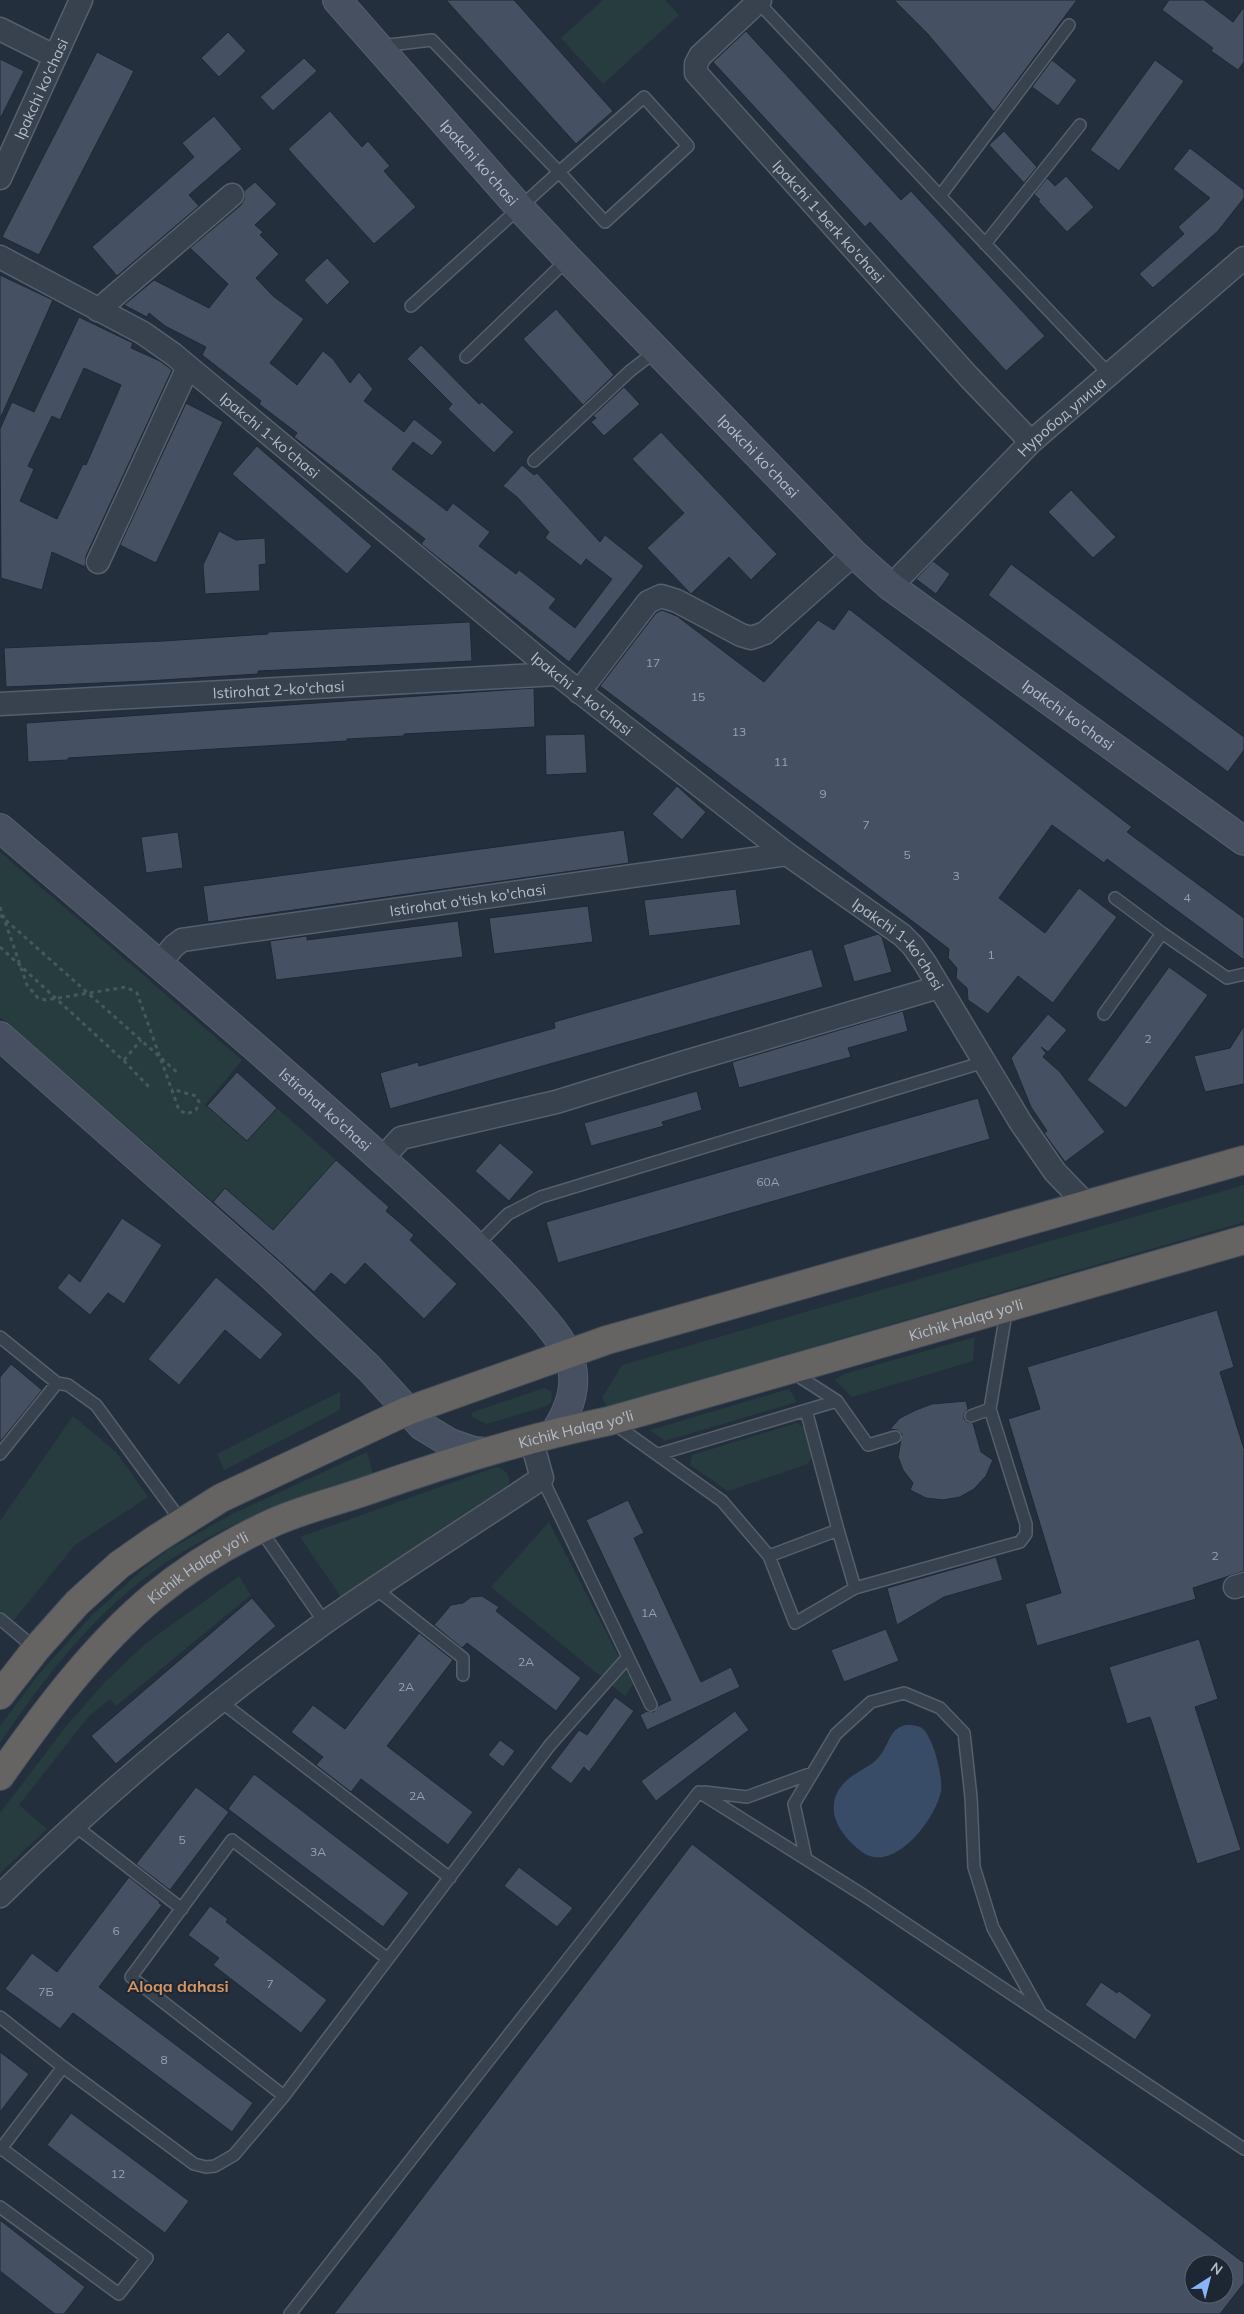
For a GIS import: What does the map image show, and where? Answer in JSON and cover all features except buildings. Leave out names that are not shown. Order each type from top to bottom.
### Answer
[{"type":"highway","points":[[0,1695],[36,1649],[97,1584],[126,1560],[221,1498],[407,1411],[607,1340],[1244,1160]]},
{"type":"highway","name":"Kichik Halqa yo'li","points":[[0,1776],[73,1679],[153,1596],[184,1573],[260,1529],[293,1515],[486,1452],[543,1436],[610,1421],[1244,1240]]},
{"type":"main road","name":"Ipakchi ko'chasi","points":[[337,0],[520,208],[854,554],[896,580],[1244,841]]},
{"type":"main road","name":"Istirohat ko'chasi","points":[[0,828],[382,1159],[477,1245],[543,1318],[567,1353],[573,1371],[574,1389],[567,1412],[543,1436]]},
{"type":"main road","points":[[0,1036],[271,1276],[369,1368],[407,1411],[438,1438],[462,1448],[486,1452]]},
{"type":"street","name":"Ipakchi ko'chasi","points":[[0,178],[81,0]]},
{"type":"street","name":"Ipakchi 1-berk ko'chasi","points":[[759,1],[700,56],[696,64],[696,73],[968,376],[1031,442]]},
{"type":"street","points":[[0,29],[54,56]]},
{"type":"street","points":[[98,310],[232,195]]},
{"type":"street","name":"Ipakchi 1-ko'chasi","points":[[0,257],[159,344],[579,692],[787,854],[902,935],[913,946],[939,987],[1021,1123],[1055,1172],[1086,1204]]},
{"type":"street","name":"Нуробод улица","points":[[896,580],[1031,442],[1244,258]]},
{"type":"street","points":[[98,562],[188,367]]},
{"type":"street","points":[[579,692],[648,602],[661,596],[677,601],[741,635],[751,638],[766,634],[854,554]]},
{"type":"street","name":"Istirohat 2-ko'chasi","points":[[0,704],[557,674]]},
{"type":"street","name":"Istirohat o'tish ko'chasi","points":[[159,964],[174,946],[182,940],[787,854]]},
{"type":"street","points":[[382,1159],[401,1138],[556,1102],[939,987]]},
{"type":"street","points":[[0,1896],[74,1825],[220,1701],[325,1623],[542,1478],[543,1436]]},
{"type":"lane","points":[[759,1],[1109,374]]},
{"type":"lane","points":[[940,196],[1069,25]]},
{"type":"lane","points":[[378,46],[432,40],[559,172],[605,222],[688,146],[644,97],[559,172],[411,306]]},
{"type":"lane","points":[[985,244],[1080,125]]},
{"type":"lane","points":[[466,357],[568,259]]},
{"type":"lane","points":[[534,461],[630,371],[656,351]]},
{"type":"lane","points":[[1115,898],[1227,978],[1244,974]]},
{"type":"lane","points":[[1104,1014],[1162,933]]},
{"type":"lane","points":[[477,1245],[508,1214],[541,1197],[984,1062]]},
{"type":"lane","points":[[610,1421],[659,1454],[722,1502],[769,1556],[795,1622],[855,1588],[1020,1542],[1026,1534],[1026,1524],[990,1409],[1007,1308]]},
{"type":"lane","points":[[0,1336],[57,1383],[68,1385],[96,1405],[182,1522]]},
{"type":"lane","points":[[789,1370],[837,1401],[868,1445],[895,1437]]},
{"type":"lane","points":[[0,1454],[57,1383]]},
{"type":"lane","points":[[659,1454],[837,1401]]},
{"type":"lane","points":[[971,1416],[990,1409]]},
{"type":"lane","points":[[806,1410],[855,1588]]},
{"type":"lane","points":[[542,1478],[651,1705]]},
{"type":"lane","points":[[260,1529],[325,1623]]},
{"type":"lane","points":[[769,1556],[838,1530]]},
{"type":"lane","points":[[376,1589],[463,1658],[463,1675]]},
{"type":"lane","points":[[0,1619],[36,1649]]},
{"type":"lane","points":[[0,1632],[14,1630]]},
{"type":"lane","points":[[0,2017],[63,2067],[194,2164],[206,2167],[215,2166],[234,2155],[284,2096],[550,1744],[628,1658]]},
{"type":"lane","points":[[806,1859],[794,1804],[836,1734],[872,1702],[904,1693],[940,1708],[964,1733],[971,1797],[974,1867],[993,1928],[1041,2013]]},
{"type":"lane","points":[[220,1701],[450,1878]]},
{"type":"lane","points":[[699,1792],[747,1797],[812,1773]]},
{"type":"lane","points":[[699,1792],[806,1859],[1244,2149]]},
{"type":"lane","points":[[290,2314],[699,1792]]},
{"type":"lane","points":[[74,1825],[182,1909]]},
{"type":"lane","points":[[284,2096],[131,1977],[232,1840],[388,1959]]},
{"type":"lane","points":[[0,2207],[119,2294],[147,2258],[1,2149],[63,2067]]},
{"type":"path","points":[[0,907],[27,985],[38,998],[54,998],[126,987],[137,993],[172,1089],[181,1112],[187,1114],[196,1110],[199,1102],[196,1096],[172,1089]]},
{"type":"path","points":[[0,915],[179,1074]]},
{"type":"path","points":[[0,946],[54,998],[124,1060],[150,1088]]},
{"type":"path","points":[[124,1060],[141,1040]]},
{"type":"green space","points":[[603,0],[665,0],[679,15],[603,84],[561,38]]},
{"type":"green space","points":[[0,852],[242,1060],[204,1106],[207,1106],[247,1141],[277,1108],[336,1160],[273,1230],[225,1188],[213,1202],[0,1017]]},
{"type":"green space","points":[[1244,1185],[1244,1222],[608,1408],[602,1398],[622,1365]]},
{"type":"green space","points":[[975,1337],[973,1361],[852,1397],[835,1380],[844,1374]]},
{"type":"green space","points":[[544,1388],[552,1392],[551,1402],[547,1406],[486,1424],[471,1416],[473,1412]]},
{"type":"green space","points":[[789,1389],[797,1402],[665,1441],[650,1430]]},
{"type":"green space","points":[[340,1392],[340,1410],[224,1470],[217,1454]]},
{"type":"green space","points":[[73,1416],[116,1452],[148,1497],[75,1545],[13,1621],[0,1611],[0,1521]]},
{"type":"green space","points":[[797,1423],[807,1430],[813,1454],[808,1464],[728,1491],[690,1465],[692,1455]]},
{"type":"green space","points":[[367,1452],[373,1474],[286,1503],[229,1527],[201,1541],[150,1574],[107,1611],[68,1652],[0,1743],[0,1726],[38,1675],[92,1615],[144,1568],[168,1550],[232,1514]]},
{"type":"green space","points":[[496,1467],[507,1473],[509,1483],[506,1490],[341,1597],[300,1537]]},
{"type":"green space","points":[[549,1522],[633,1684],[625,1696],[491,1587]]},
{"type":"green space","points":[[239,1576],[251,1595],[116,1706],[110,1699],[89,1716],[19,1805],[47,1829],[0,1873],[0,1813],[67,1725],[104,1683],[145,1644]]},
{"type":"water","points":[[906,1725],[920,1727],[928,1735],[937,1759],[941,1777],[941,1791],[931,1816],[911,1841],[887,1856],[874,1857],[862,1852],[840,1829],[834,1811],[834,1801],[838,1791],[845,1782],[878,1758],[892,1734],[900,1727]]},
{"type":"district","name":"Aloqa dahasi","points":[[178,1986]]}]
